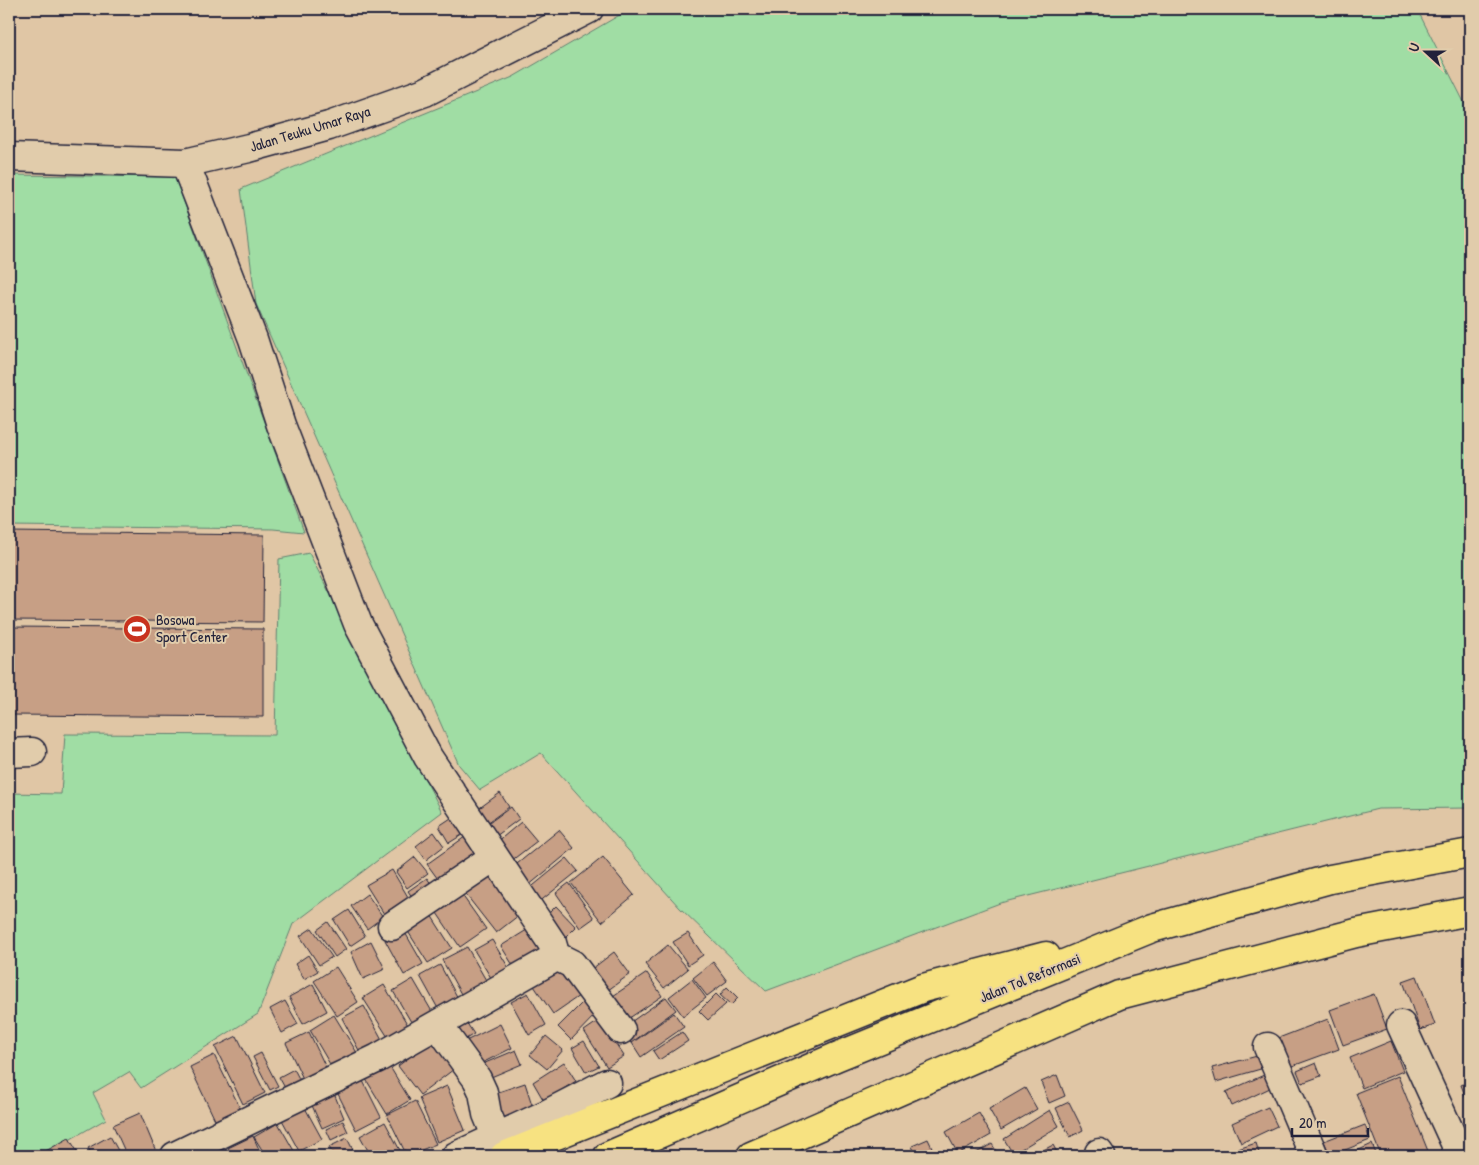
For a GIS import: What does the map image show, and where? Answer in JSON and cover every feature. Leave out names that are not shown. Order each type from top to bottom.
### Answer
[{"type":"highway","name":"Jalan Tol Reformasi","points":[[608,1156],[836,1057],[1152,928],[1330,880],[1470,853]]},
{"type":"highway","points":[[751,1156],[1120,995],[1356,933],[1470,911]]},
{"type":"highway","points":[[500,1147],[923,988],[1152,928]]},
{"type":"highway","points":[[788,1156],[1120,995]]},
{"type":"street","name":"Jalan Teuku Umar Raya","points":[[9,157],[186,163],[329,126],[425,92],[590,9]]},
{"type":"street","points":[[186,163],[253,339],[281,425],[358,624],[428,757],[552,944],[554,956]]},
{"type":"street","points":[[392,926],[494,857]]},
{"type":"street","points":[[175,1156],[297,1099],[378,1058],[549,961],[554,956]]},
{"type":"street","points":[[554,956],[572,964],[621,1030]]},
{"type":"street","points":[[438,1024],[477,1079],[483,1092],[487,1114],[500,1147]]},
{"type":"street","points":[[1401,1025],[1461,1156]]},
{"type":"street","points":[[1268,1047],[1314,1156]]},
{"type":"street","points":[[456,1156],[500,1147],[607,1082]]},
{"type":"green space","points":[[630,9],[1417,9],[1470,114],[1470,808],[1378,809],[1000,903],[766,991],[680,908],[541,753],[480,790],[459,765],[256,304],[241,189],[513,77]]},
{"type":"green space","points":[[9,175],[175,177],[304,532],[273,529],[9,526]]},
{"type":"green space","points":[[309,553],[442,812],[293,924],[258,1014],[141,1088],[129,1072],[93,1093],[106,1119],[41,1156],[9,1156],[9,793],[61,794],[65,734],[275,735],[279,559]]},
{"type":"building","points":[[9,532],[264,535],[263,622],[9,620]]},
{"type":"building","points":[[9,627],[263,629],[263,717],[9,715]]},
{"type":"building","points":[[500,793],[509,807],[479,829],[470,815]]},
{"type":"building","points":[[511,807],[519,819],[492,839],[483,827]]},
{"type":"building","points":[[454,816],[465,833],[449,843],[439,826]]},
{"type":"building","points":[[521,822],[537,841],[511,861],[496,843]]},
{"type":"building","points":[[559,830],[574,848],[522,891],[507,872]]},
{"type":"building","points":[[434,832],[444,846],[426,860],[416,846]]},
{"type":"building","points":[[469,834],[485,856],[443,886],[427,864]]},
{"type":"building","points":[[415,857],[428,873],[407,888],[396,872]]},
{"type":"building","points":[[603,857],[634,895],[602,922],[571,883]]},
{"type":"building","points":[[567,858],[578,871],[538,903],[528,890]]},
{"type":"building","points":[[392,870],[414,907],[389,922],[366,885]]},
{"type":"building","points":[[487,874],[519,915],[496,933],[464,892]]},
{"type":"building","points":[[427,878],[436,891],[417,904],[408,891]]},
{"type":"building","points":[[569,883],[594,918],[580,928],[556,893]]},
{"type":"building","points":[[367,894],[383,917],[367,929],[351,906]]},
{"type":"building","points":[[462,895],[486,929],[460,947],[437,913]]},
{"type":"building","points":[[556,906],[576,927],[562,941],[542,920]]},
{"type":"building","points":[[349,910],[365,936],[350,946],[334,920]]},
{"type":"building","points":[[431,915],[452,948],[428,963],[407,930]]},
{"type":"building","points":[[328,922],[346,949],[335,957],[317,930]]},
{"type":"building","points":[[312,928],[332,957],[319,965],[300,936]]},
{"type":"building","points":[[530,928],[548,956],[519,975],[501,946]]},
{"type":"building","points":[[403,929],[423,964],[404,975],[385,940]]},
{"type":"building","points":[[688,933],[703,955],[688,965],[673,942]]},
{"type":"building","points":[[492,940],[513,975],[496,986],[474,950]]},
{"type":"building","points":[[371,941],[385,969],[363,979],[351,952]]},
{"type":"building","points":[[668,945],[688,969],[664,988],[645,964]]},
{"type":"building","points":[[467,947],[491,989],[466,1003],[442,960]]},
{"type":"building","points":[[614,952],[630,974],[600,996],[584,975]]},
{"type":"building","points":[[308,955],[318,971],[304,979],[295,964]]},
{"type":"building","points":[[713,962],[727,981],[707,996],[693,978]]},
{"type":"building","points":[[440,965],[461,1004],[441,1014],[420,976]]},
{"type":"building","points":[[557,965],[579,996],[553,1014],[532,983]]},
{"type":"building","points":[[336,967],[358,1002],[337,1016],[314,981]]},
{"type":"building","points":[[647,973],[662,996],[619,1025],[604,1002]]},
{"type":"building","points":[[1417,976],[1435,1025],[1420,1030],[1403,981]]},
{"type":"building","points":[[413,979],[434,1015],[414,1027],[393,991]]},
{"type":"building","points":[[692,979],[706,998],[683,1016],[669,997]]},
{"type":"building","points":[[313,984],[327,1011],[303,1024],[289,997]]},
{"type":"building","points":[[384,985],[412,1032],[393,1045],[363,998]]},
{"type":"building","points":[[727,987],[738,998],[731,1005],[720,995]]},
{"type":"building","points":[[528,993],[546,1025],[529,1035],[511,1002]]},
{"type":"building","points":[[716,994],[726,1004],[708,1020],[699,1011]]},
{"type":"building","points":[[1374,994],[1387,1029],[1343,1045],[1330,1010]]},
{"type":"building","points":[[666,997],[676,1010],[631,1043],[621,1029]]},
{"type":"building","points":[[285,1001],[298,1024],[282,1033],[270,1009]]},
{"type":"building","points":[[584,1001],[596,1014],[571,1040],[558,1027]]},
{"type":"building","points":[[364,1006],[385,1045],[363,1058],[342,1018]]},
{"type":"building","points":[[674,1013],[684,1027],[641,1057],[632,1043]]},
{"type":"building","points":[[334,1015],[359,1056],[334,1071],[310,1030]]},
{"type":"building","points":[[462,1016],[474,1034],[464,1040],[452,1022]]},
{"type":"building","points":[[1328,1019],[1339,1049],[1287,1068],[1276,1039]]},
{"type":"building","points":[[600,1020],[624,1056],[607,1067],[584,1031]]},
{"type":"building","points":[[500,1024],[512,1048],[478,1065],[466,1041]]},
{"type":"building","points":[[309,1032],[329,1074],[306,1085],[286,1043]]},
{"type":"building","points":[[682,1032],[688,1041],[659,1060],[653,1051]]},
{"type":"building","points":[[237,1036],[265,1093],[243,1104],[215,1047]]},
{"type":"building","points":[[546,1036],[563,1050],[547,1069],[530,1055]]},
{"type":"building","points":[[436,1037],[458,1066],[420,1095],[398,1066]]},
{"type":"building","points":[[584,1041],[599,1066],[586,1072],[572,1048]]},
{"type":"building","points":[[1391,1041],[1403,1071],[1362,1088],[1350,1058]]},
{"type":"building","points":[[516,1050],[522,1064],[484,1080],[478,1066]]},
{"type":"building","points":[[261,1053],[278,1086],[270,1090],[253,1057]]},
{"type":"building","points":[[214,1055],[241,1110],[216,1122],[190,1067]]},
{"type":"building","points":[[1261,1055],[1264,1068],[1216,1082],[1212,1068]]},
{"type":"building","points":[[387,1062],[410,1100],[387,1114],[364,1076]]},
{"type":"building","points":[[564,1062],[576,1081],[544,1101],[533,1082]]},
{"type":"building","points":[[1316,1063],[1321,1076],[1302,1083],[1297,1071]]},
{"type":"building","points":[[294,1069],[305,1090],[290,1097],[279,1077]]},
{"type":"building","points":[[1057,1075],[1065,1096],[1049,1103],[1041,1082]]},
{"type":"building","points":[[1264,1075],[1270,1088],[1232,1106],[1226,1092]]},
{"type":"building","points":[[1398,1076],[1430,1156],[1381,1156],[1356,1093]]},
{"type":"building","points":[[361,1077],[381,1117],[356,1130],[336,1090]]},
{"type":"building","points":[[1470,1081],[1470,1108],[1461,1085]]},
{"type":"building","points":[[525,1083],[536,1117],[494,1130],[484,1097]]},
{"type":"building","points":[[447,1086],[465,1130],[437,1142],[419,1098]]},
{"type":"building","points":[[1025,1088],[1037,1109],[1001,1130],[989,1109]]},
{"type":"building","points":[[333,1091],[344,1118],[322,1128],[310,1101]]},
{"type":"building","points":[[415,1101],[436,1144],[407,1156],[387,1115]]},
{"type":"building","points":[[1069,1102],[1083,1130],[1070,1137],[1056,1108]]},
{"type":"building","points":[[304,1106],[322,1139],[299,1151],[281,1118]]},
{"type":"building","points":[[1268,1107],[1277,1126],[1241,1143],[1232,1123]]},
{"type":"building","points":[[1050,1110],[1059,1126],[1013,1154],[1004,1139]]},
{"type":"building","points":[[140,1113],[158,1156],[127,1156],[113,1125]]},
{"type":"building","points":[[979,1113],[991,1135],[958,1154],[946,1132]]},
{"type":"building","points":[[343,1121],[348,1132],[331,1140],[326,1129]]},
{"type":"building","points":[[385,1122],[403,1156],[371,1156],[360,1136]]},
{"type":"building","points":[[278,1123],[297,1156],[266,1156],[254,1137]]},
{"type":"building","points":[[1365,1125],[1370,1140],[1330,1156],[1324,1141]]},
{"type":"building","points":[[110,1136],[121,1156],[93,1156],[88,1148]]},
{"type":"building","points":[[253,1136],[262,1156],[232,1156],[228,1148]]},
{"type":"building","points":[[69,1138],[80,1156],[37,1156]]},
{"type":"building","points":[[347,1138],[353,1150],[342,1156],[334,1156],[329,1147]]},
{"type":"building","points":[[928,1139],[936,1156],[916,1156],[912,1146]]},
{"type":"building","points":[[1256,1143],[1260,1156],[1240,1156],[1238,1149]]},
{"type":"building","points":[[992,1144],[999,1156],[971,1156]]},
{"type":"building","points":[[1372,1144],[1377,1156],[1346,1156]]},
{"type":"building","points":[[1053,1145],[1059,1156],[1032,1156]]},
{"type":"building","points":[[226,1150],[229,1156],[214,1156]]},
{"type":"place","name":"Bosowa Sport Center","points":[[137,629]]}]
